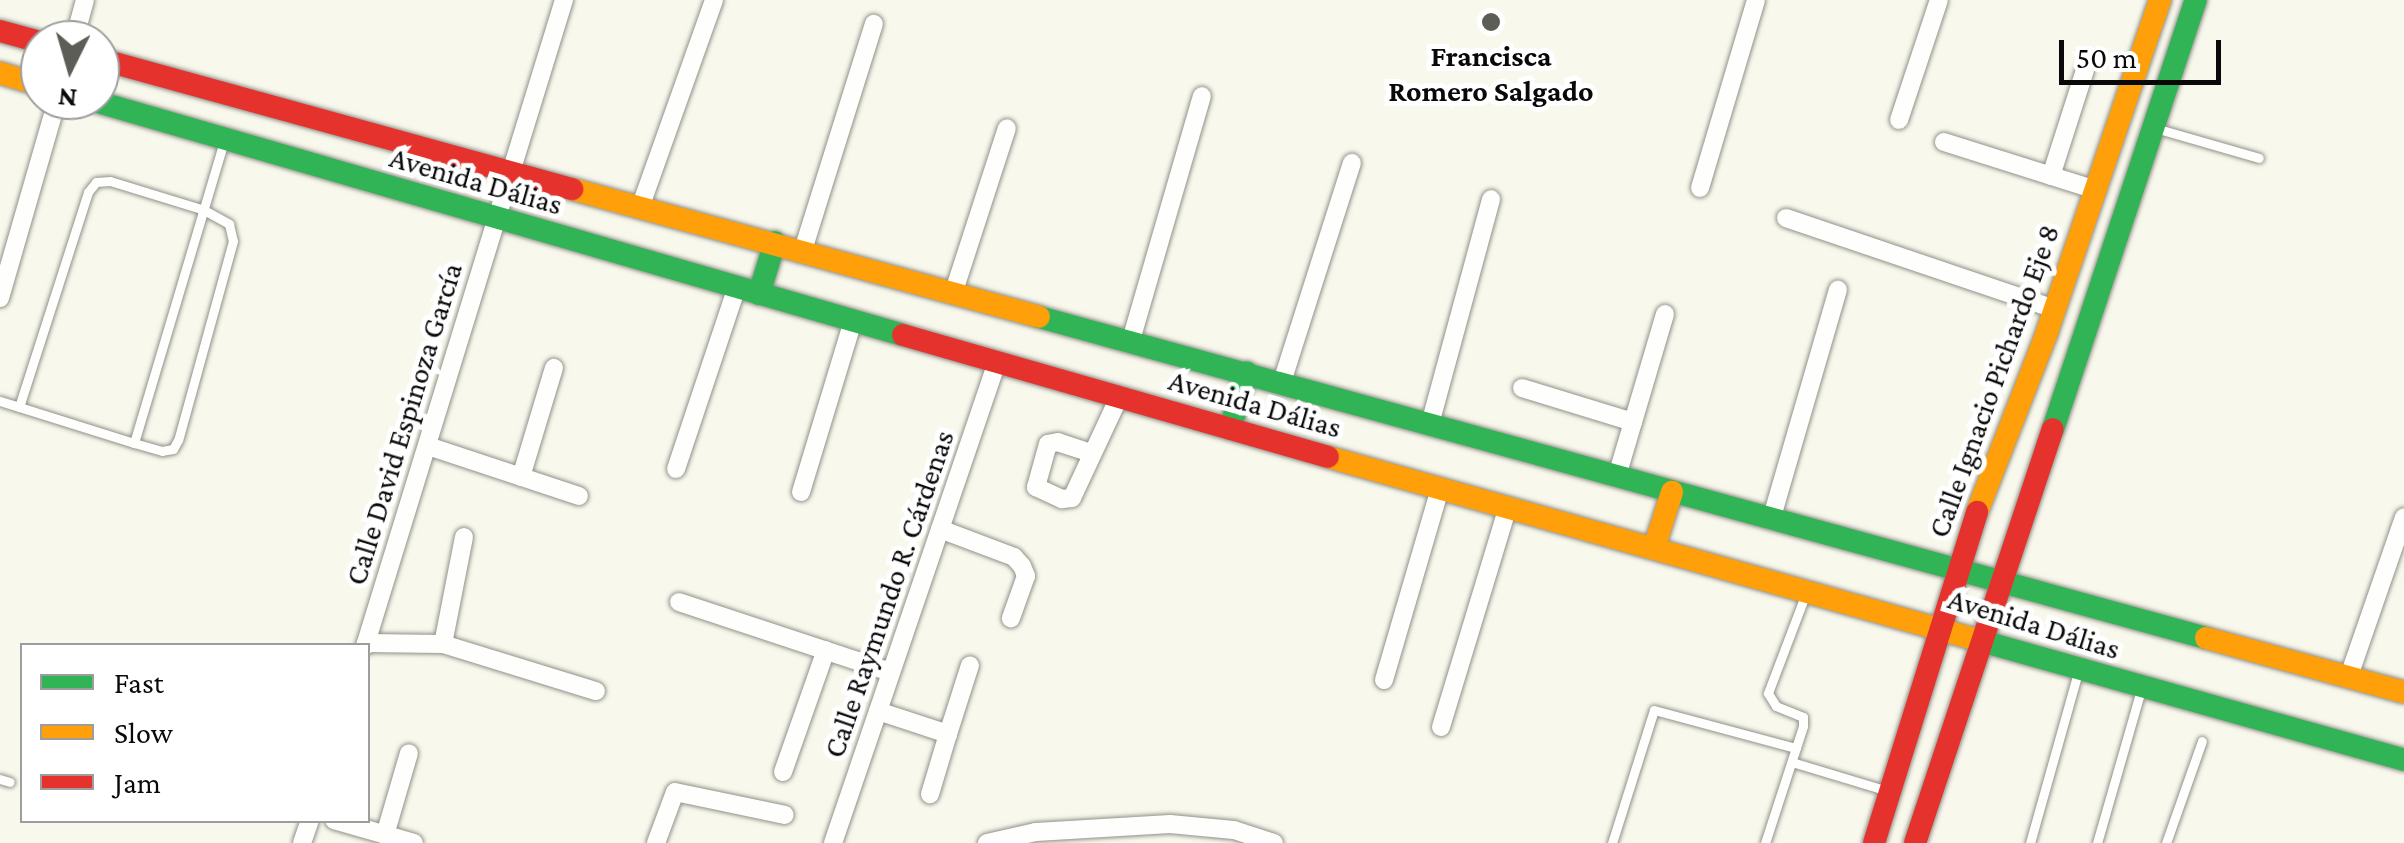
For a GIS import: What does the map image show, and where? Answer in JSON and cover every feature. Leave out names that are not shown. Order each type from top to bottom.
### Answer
[{"type":"main road","name":"Calle Ignacio Pichardo Eje 8","points":[[1874,843],[1957,572],[2055,309],[2160,0]]},
{"type":"main road","points":[[1915,843],[2196,0]]},
{"type":"main road","name":"Avenida Dálias","points":[[120,64],[509,168],[1957,572],[2404,692]]},
{"type":"main road","name":"Avenida Dálias","points":[[120,109],[1230,429],[2404,760]]},
{"type":"main road","points":[[748,290],[775,242]]},
{"type":"main road","points":[[1230,429],[1247,372]]},
{"type":"main road","points":[[1654,548],[1672,492]]},
{"type":"street","points":[[509,168],[564,0]]},
{"type":"street","points":[[641,205],[714,0]]},
{"type":"street","points":[[1700,188],[1756,0]]},
{"type":"street","points":[[1898,120],[1939,0]]},
{"type":"street","points":[[803,250],[874,24]]},
{"type":"street","points":[[2051,176],[2085,70]]},
{"type":"street","points":[[1131,340],[1202,96]]},
{"type":"street","points":[[0,298],[51,120]]},
{"type":"street","points":[[954,291],[1007,128]]},
{"type":"street","points":[[1944,142],[2096,190]]},
{"type":"street","points":[[1282,382],[1352,162]]},
{"type":"street","name":"Calle David Espinoza García","points":[[365,643],[509,168]]},
{"type":"street","points":[[1430,424],[1491,199]]},
{"type":"street","points":[[1786,218],[2055,309]]},
{"type":"street","points":[[676,469],[748,290]]},
{"type":"street","points":[[1771,520],[1838,290]]},
{"type":"street","points":[[1617,476],[1665,314]]},
{"type":"street","points":[[801,492],[853,320]]},
{"type":"street","name":"Calle Raymundo R. Cárdenas","points":[[834,843],[996,362]]},
{"type":"street","points":[[521,477],[554,368]]},
{"type":"street","points":[[1522,388],[1633,422]]},
{"type":"street","points":[[1090,452],[1119,397]]},
{"type":"street","points":[[428,446],[579,496]]},
{"type":"street","points":[[1384,680],[1440,488]]},
{"type":"street","points":[[1441,727],[1508,507]]},
{"type":"street","points":[[2349,676],[2404,517]]},
{"type":"street","points":[[940,529],[1014,557],[1022,566],[1026,576],[1011,618]]},
{"type":"street","points":[[443,644],[464,537]]},
{"type":"street","points":[[679,602],[891,672]]},
{"type":"street","points":[[370,644],[443,644],[596,690]]},
{"type":"street","points":[[783,772],[826,650]]},
{"type":"street","points":[[930,794],[970,665]]},
{"type":"street","points":[[878,711],[948,734]]},
{"type":"street","points":[[384,835],[409,753]]},
{"type":"street","points":[[656,843],[675,792],[785,815]]},
{"type":"street","points":[[344,823],[414,843]]},
{"type":"street","points":[[987,843],[1036,832],[1170,824],[1234,830],[1274,843]]},
{"type":"lane","points":[[2152,127],[2260,158]]},
{"type":"lane","points":[[134,444],[225,140]]},
{"type":"lane","points":[[0,401],[134,444],[173,450],[233,241],[229,224],[204,210],[110,181],[96,182],[88,192],[20,407]]},
{"type":"lane","points":[[1765,843],[1792,762],[1802,717],[1776,706],[1768,693],[1807,590]]},
{"type":"lane","points":[[2030,843],[2079,670]]},
{"type":"lane","points":[[2097,843],[2142,688]]},
{"type":"lane","points":[[1612,843],[1654,710],[1796,748]]},
{"type":"lane","points":[[2166,843],[2202,741]]},
{"type":"lane","points":[[1792,762],[1890,792]]},
{"type":"traffic: fast","points":[[2053,429],[2196,0]]},
{"type":"traffic: fast","points":[[120,108],[903,335]]},
{"type":"traffic: fast","points":[[759,294],[775,242]]},
{"type":"traffic: fast","points":[[1039,317],[2206,638]]},
{"type":"traffic: fast","points":[[1230,429],[1247,372]]},
{"type":"traffic: fast","points":[[1974,639],[2404,760]]},
{"type":"traffic: slow","points":[[1977,512],[2047,332],[2160,0]]},
{"type":"traffic: slow","points":[[0,73],[20,79]]},
{"type":"traffic: slow","points":[[572,189],[1039,317]]},
{"type":"traffic: slow","points":[[1328,457],[1974,639]]},
{"type":"traffic: slow","points":[[1654,548],[1672,492]]},
{"type":"traffic: slow","points":[[2206,638],[2404,692]]},
{"type":"traffic: jam","points":[[0,31],[20,36]]},
{"type":"traffic: jam","points":[[120,65],[572,189]]},
{"type":"traffic: jam","points":[[903,335],[1328,457]]},
{"type":"traffic: jam","points":[[1915,843],[2053,429]]},
{"type":"traffic: jam","points":[[1874,843],[1977,512]]},
{"type":"place","name":"Francisca Romero Salgado","points":[[1491,22]]}]
